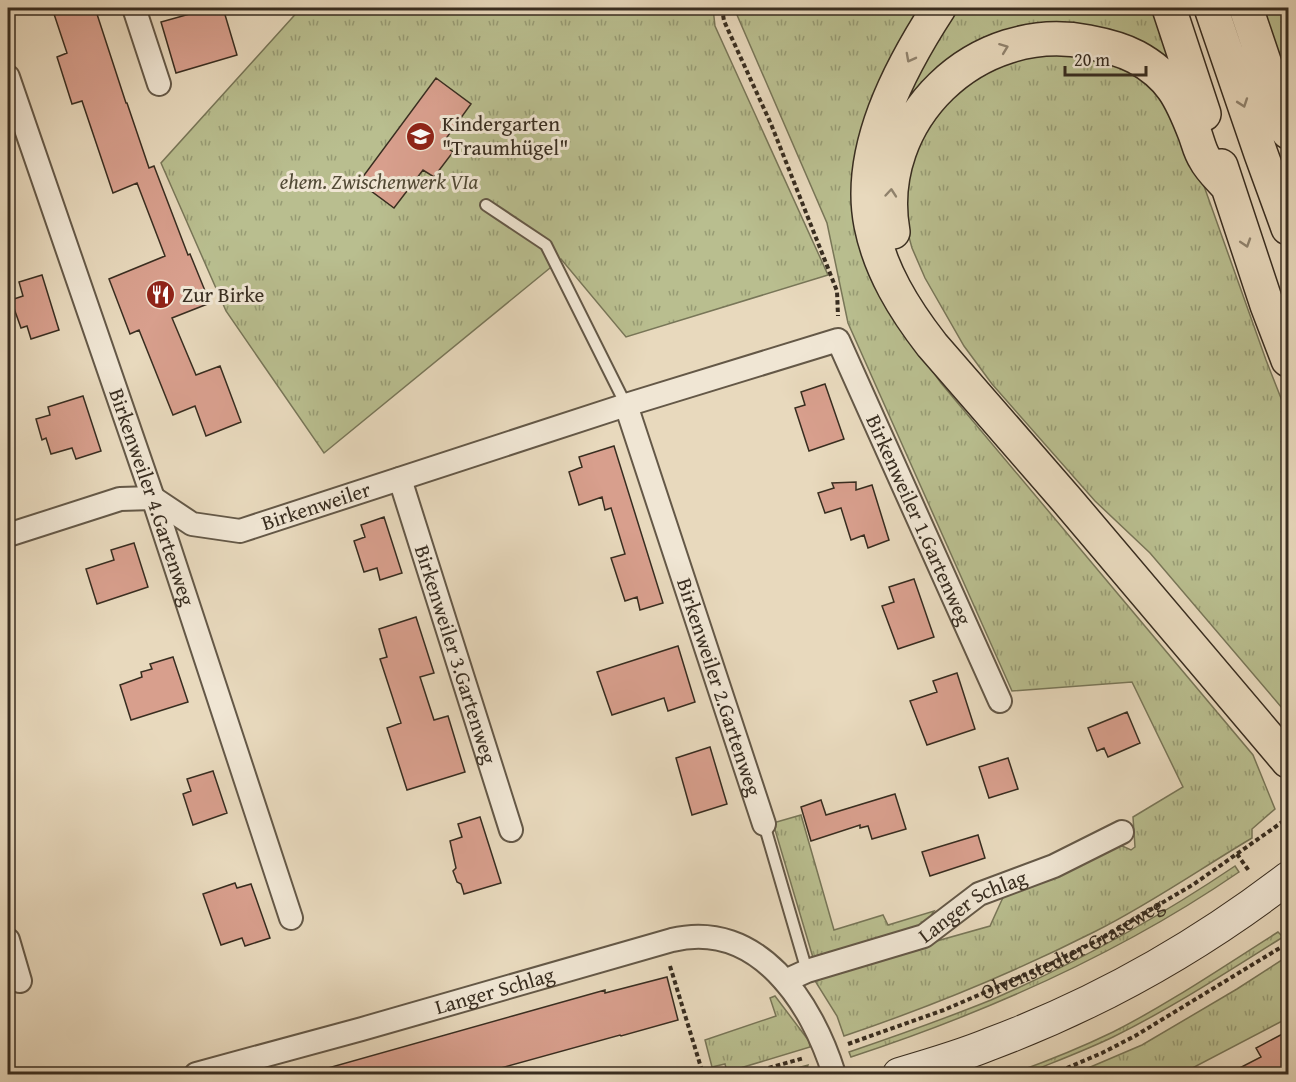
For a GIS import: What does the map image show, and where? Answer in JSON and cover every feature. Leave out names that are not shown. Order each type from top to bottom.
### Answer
[{"type":"highway","points":[[939,8],[901,75],[881,119],[873,146],[868,197],[870,223],[886,272],[899,299],[916,324],[1288,761]]},
{"type":"highway","points":[[1169,8],[1267,305],[1288,360]]},
{"type":"highway","points":[[1211,8],[1288,228]]},
{"type":"highway","points":[[1246,8],[1288,132]]},
{"type":"highway","points":[[951,365],[898,252],[891,221],[891,197],[900,152],[909,129],[938,89],[970,64],[1010,45],[1034,39],[1054,38],[1100,44],[1135,56],[1164,77],[1174,88],[1183,104],[1205,160],[1228,187]]},
{"type":"main road","points":[[899,1074],[1009,1037],[1113,989],[1222,925],[1288,878]]},
{"type":"street","points":[[134,8],[159,84]]},
{"type":"street","name":"Birkenweiler 4.Gartenweg","points":[[8,77],[153,498],[291,918]]},
{"type":"street","name":"Birkenweiler","points":[[153,498],[192,524],[240,531],[626,405],[838,340]]},
{"type":"street","name":"Birkenweiler 1.Gartenweg","points":[[838,340],[1000,701]]},
{"type":"street","name":"Birkenweiler 2.Gartenweg","points":[[626,405],[764,824]]},
{"type":"street","name":"Birkenweiler 3.Gartenweg","points":[[400,479],[511,831]]},
{"type":"street","points":[[8,535],[120,499],[153,498]]},
{"type":"street","name":"Langer Schlag","points":[[785,981],[807,971],[924,936],[979,894],[1054,866],[1122,832]]},
{"type":"street","name":"Langer Schlag","points":[[196,1074],[688,937],[722,939],[735,944],[760,958],[785,981],[814,1022],[834,1074]]},
{"type":"street","points":[[8,940],[20,981]]},
{"type":"lane","points":[[486,205],[546,245],[626,405]]},
{"type":"lane","name":"Birkenweiler 2.Gartenweg","points":[[764,824],[807,971]]},
{"type":"path","points":[[722,8],[724,21],[771,124],[837,291],[838,340]]},
{"type":"path","name":"Olvenstedter Graseweg","points":[[845,1045],[974,998],[1104,937],[1194,884],[1288,818]]},
{"type":"path","points":[[1053,1074],[1135,1036],[1288,943]]},
{"type":"path","points":[[668,960],[703,1074]]},
{"type":"path","points":[[747,1074],[810,1056]]},
{"type":"green space","name":"ehem. Zwischenwerk VIa","points":[[301,8],[713,8],[715,26],[828,275],[626,337],[561,259],[324,453],[226,311],[161,163]]},
{"type":"green space","points":[[734,8],[921,8],[885,69],[897,321],[941,383],[1253,755],[1275,809],[1252,829],[1252,838],[1116,921],[1035,961],[972,988],[844,1036],[837,1016],[812,976],[990,926],[1005,893],[1118,844],[1131,850],[1135,847],[1133,817],[1183,787],[1132,682],[1012,691],[848,323],[827,223]]},
{"type":"green space","points":[[954,8],[1155,8],[1175,63],[1064,26],[906,108],[902,102]]},
{"type":"green space","points":[[1262,8],[1288,8],[1288,88]]},
{"type":"green space","points":[[1064,53],[1119,64],[1141,77],[1159,95],[1199,172],[1288,416],[1288,715],[1150,553],[1095,501],[992,384],[964,346],[925,278],[912,248],[907,230],[906,179],[921,139],[949,100],[967,85],[1006,64],[1024,58]]},
{"type":"green space","points":[[801,815],[834,930],[883,915],[888,925],[934,911],[923,928],[814,961],[773,823]]},
{"type":"green space","points":[[1235,866],[1239,872],[1148,929],[1101,954],[1003,1000],[851,1057],[849,1052],[991,1000],[1054,971],[1116,939]]},
{"type":"green space","points":[[1278,932],[1283,937],[1135,1026],[1025,1074],[1011,1074],[1050,1060],[1134,1021]]},
{"type":"green space","points":[[1288,956],[1288,1018],[1181,1074],[1074,1074],[1142,1045]]},
{"type":"green space","points":[[775,996],[809,1041],[810,1047],[727,1072],[725,1064],[712,1067],[705,1040],[776,1016],[770,998]]},
{"type":"green space","points":[[808,1065],[806,1072],[775,1074]]},
{"type":"building","points":[[52,8],[95,8],[149,168],[154,166],[188,255],[190,254],[210,303],[172,318],[196,375],[220,366],[241,422],[206,436],[195,406],[173,415],[139,330],[130,334],[109,279],[165,256],[137,183],[113,193],[82,101],[72,104],[57,57],[67,53]]},
{"type":"building","points":[[211,8],[223,8],[237,55],[176,73],[161,22]]},
{"type":"building","name":"Kindergarten \"Traumhügel\"","points":[[436,78],[471,104],[442,144],[453,152],[434,177],[423,170],[394,208],[359,182]]},
{"type":"building","points":[[42,275],[59,330],[31,339],[27,326],[21,328],[11,300],[23,296],[19,282]]},
{"type":"building","points":[[825,384],[844,439],[809,451],[795,408],[805,405],[801,392]]},
{"type":"building","points":[[83,396],[101,451],[76,459],[72,448],[51,454],[46,438],[42,440],[36,419],[50,415],[48,407]]},
{"type":"building","points":[[614,446],[663,603],[640,610],[637,597],[625,601],[611,558],[625,554],[611,508],[605,510],[602,497],[579,505],[569,472],[582,467],[579,457]]},
{"type":"building","points":[[856,482],[856,490],[872,485],[889,540],[868,548],[864,535],[851,540],[841,508],[825,513],[818,493],[834,488],[832,483]]},
{"type":"building","points":[[384,517],[402,573],[380,580],[377,568],[364,572],[354,541],[365,537],[361,525]]},
{"type":"building","points":[[134,543],[148,587],[97,604],[86,569],[114,560],[111,550]]},
{"type":"building","points":[[914,579],[934,637],[898,649],[882,606],[894,602],[889,587]]},
{"type":"building","points":[[416,617],[434,673],[420,677],[434,720],[448,716],[465,772],[407,790],[387,728],[401,723],[380,659],[387,657],[379,629]]},
{"type":"building","points":[[678,646],[695,702],[668,711],[664,698],[612,715],[597,672]]},
{"type":"building","points":[[173,657],[188,702],[131,720],[120,685],[142,677],[141,672],[152,669],[150,664]]},
{"type":"building","points":[[957,673],[975,729],[927,745],[910,701],[937,692],[933,681]]},
{"type":"building","points":[[1127,712],[1140,743],[1108,757],[1104,748],[1097,751],[1088,728]]},
{"type":"building","points":[[710,747],[727,804],[692,815],[676,758]]},
{"type":"building","points":[[1008,758],[1018,789],[989,798],[979,767]]},
{"type":"building","points":[[213,771],[227,813],[193,825],[183,794],[191,791],[187,779]]},
{"type":"building","points":[[895,794],[906,829],[872,839],[868,826],[860,828],[860,825],[811,841],[801,807],[821,800],[826,815]]},
{"type":"building","points":[[480,817],[501,883],[464,894],[453,871],[456,868],[450,841],[462,837],[458,824]]},
{"type":"building","points":[[978,835],[985,858],[930,876],[922,852]]},
{"type":"building","points":[[235,883],[237,888],[251,884],[270,938],[245,946],[242,938],[221,945],[203,894]]},
{"type":"building","points":[[667,977],[678,1020],[479,1074],[329,1074],[328,1068],[605,990],[605,993]]},
{"type":"building","points":[[1288,1031],[1288,1069],[1277,1074],[1228,1074],[1261,1057],[1256,1048]]},
{"type":"place","name":"Kindergarten \"Traumhügel\"","points":[[421,136]]},
{"type":"place","name":"Zur Birke","points":[[161,295]]}]
